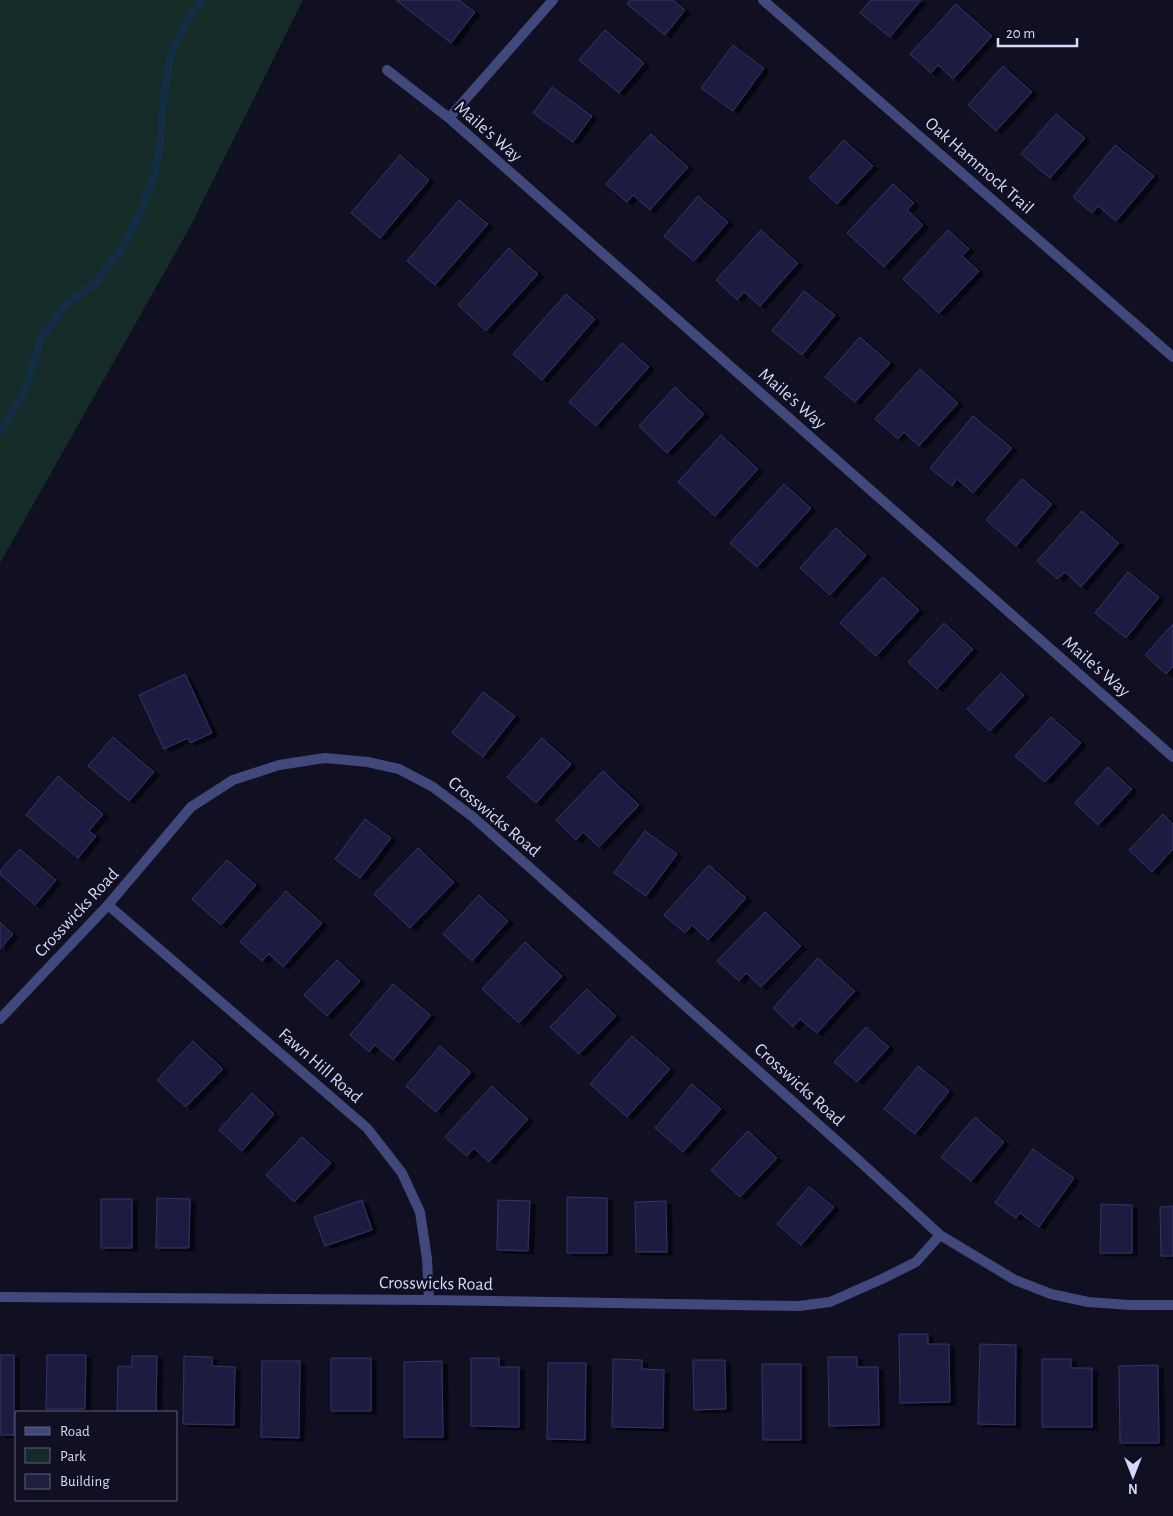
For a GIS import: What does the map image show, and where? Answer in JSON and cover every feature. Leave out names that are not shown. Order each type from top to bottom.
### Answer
[{"type":"street","points":[[449,118],[553,0]]},
{"type":"street","name":"Oak Hammock Trail","points":[[763,0],[1173,357]]},
{"type":"street","name":"Maile's Way","points":[[387,70],[449,118],[1173,757]]},
{"type":"street","name":"Crosswicks Road","points":[[0,1019],[108,905],[191,806],[233,780],[279,765],[324,758],[368,762],[399,769],[433,787],[473,817],[940,1235],[1015,1280],[1051,1294],[1088,1302],[1130,1305],[1173,1305]]},
{"type":"street","name":"Fawn Hill Road","points":[[108,905],[367,1128],[402,1173],[420,1212],[427,1259],[429,1300]]},
{"type":"street","name":"Crosswicks Road","points":[[0,1297],[429,1300],[799,1306],[830,1302],[882,1280],[916,1262],[940,1235]]},
{"type":"green space","points":[[0,0],[303,0],[189,229],[0,563]]},
{"type":"building","points":[[396,0],[459,0],[475,12],[451,43]]},
{"type":"building","points":[[630,0],[673,0],[685,10],[665,35],[627,4]]},
{"type":"building","points":[[871,0],[921,0],[890,37],[860,13]]},
{"type":"building","points":[[956,4],[992,36],[953,79],[938,65],[931,73],[910,54]]},
{"type":"building","points":[[605,30],[644,63],[619,93],[579,60]]},
{"type":"building","points":[[733,45],[764,68],[733,111],[701,88]]},
{"type":"building","points":[[1003,66],[1032,92],[996,131],[968,105]]},
{"type":"building","points":[[552,87],[592,116],[573,142],[533,113]]},
{"type":"building","points":[[1056,114],[1085,138],[1050,178],[1021,154]]},
{"type":"building","points":[[651,134],[688,167],[650,210],[633,195],[627,202],[606,184]]},
{"type":"building","points":[[844,140],[873,166],[837,204],[809,178]]},
{"type":"building","points":[[1115,145],[1154,176],[1116,221],[1098,206],[1092,213],[1073,197]]},
{"type":"building","points":[[400,155],[429,180],[380,238],[351,213]]},
{"type":"building","points":[[893,184],[914,203],[907,210],[923,225],[884,267],[847,233]]},
{"type":"building","points":[[698,196],[728,222],[694,261],[664,236]]},
{"type":"building","points":[[459,200],[488,224],[435,285],[407,261]]},
{"type":"building","points":[[761,230],[798,263],[760,306],[744,292],[737,300],[716,280]]},
{"type":"building","points":[[948,230],[969,249],[962,256],[979,271],[939,313],[903,279]]},
{"type":"building","points":[[509,248],[538,274],[486,331],[458,305]]},
{"type":"building","points":[[804,291],[835,315],[802,355],[772,331]]},
{"type":"building","points":[[566,294],[595,319],[542,380],[513,354]]},
{"type":"building","points":[[860,337],[890,363],[855,402],[825,377]]},
{"type":"building","points":[[622,343],[649,367],[596,426],[569,402]]},
{"type":"building","points":[[920,369],[958,403],[919,446],[904,432],[898,439],[875,419]]},
{"type":"building","points":[[675,387],[704,414],[667,453],[639,426]]},
{"type":"building","points":[[973,416],[1012,448],[973,493],[957,479],[952,486],[930,468]]},
{"type":"building","points":[[721,435],[758,469],[715,516],[678,482]]},
{"type":"building","points":[[1022,479],[1052,504],[1016,546],[986,520]]},
{"type":"building","points":[[784,484],[811,508],[757,567],[730,543]]},
{"type":"building","points":[[1082,511],[1119,543],[1081,587],[1065,572],[1058,579],[1037,561]]},
{"type":"building","points":[[836,528],[866,555],[830,595],[800,568]]},
{"type":"building","points":[[1128,572],[1159,597],[1126,638],[1095,613]]},
{"type":"building","points":[[883,577],[919,610],[876,656],[840,623]]},
{"type":"building","points":[[944,623],[973,649],[937,689],[908,662]]},
{"type":"building","points":[[1173,624],[1173,668],[1166,674],[1145,655]]},
{"type":"building","points":[[1001,673],[1024,695],[990,731],[967,709]]},
{"type":"building","points":[[185,674],[212,733],[190,743],[188,738],[164,749],[139,695]]},
{"type":"building","points":[[483,692],[515,716],[483,757],[452,733]]},
{"type":"building","points":[[1051,717],[1081,743],[1045,782],[1015,756]]},
{"type":"building","points":[[113,737],[154,772],[129,801],[88,766]]},
{"type":"building","points":[[542,738],[571,764],[536,803],[507,777]]},
{"type":"building","points":[[1108,767],[1132,789],[1098,825],[1075,803]]},
{"type":"building","points":[[603,771],[639,805],[599,847],[583,832],[576,840],[556,820]]},
{"type":"building","points":[[58,776],[103,814],[89,831],[96,836],[78,858],[26,815]]},
{"type":"building","points":[[1163,814],[1173,824],[1173,849],[1152,872],[1129,850]]},
{"type":"building","points":[[365,819],[391,838],[360,878],[335,859]]},
{"type":"building","points":[[645,831],[677,854],[646,896],[614,873]]},
{"type":"building","points":[[418,848],[454,882],[410,928],[374,894]]},
{"type":"building","points":[[20,849],[56,880],[35,905],[0,874],[0,871]]},
{"type":"building","points":[[227,860],[256,885],[221,925],[192,899]]},
{"type":"building","points":[[709,865],[746,898],[708,940],[692,925],[685,933],[664,915]]},
{"type":"building","points":[[286,891],[322,923],[283,967],[269,954],[262,961],[240,942]]},
{"type":"building","points":[[479,895],[508,921],[472,961],[443,934]]},
{"type":"building","points":[[765,912],[801,946],[761,987],[746,973],[739,981],[717,961]]},
{"type":"building","points":[[0,922],[13,934],[0,949]]},
{"type":"building","points":[[525,942],[562,976],[519,1023],[482,989]]},
{"type":"building","points":[[818,958],[855,991],[817,1033],[800,1019],[793,1027],[773,1008]]},
{"type":"building","points":[[337,960],[360,981],[327,1016],[304,995]]},
{"type":"building","points":[[393,984],[431,1015],[393,1060],[375,1045],[369,1052],[350,1035]]},
{"type":"building","points":[[587,989],[616,1016],[579,1054],[550,1027]]},
{"type":"building","points":[[866,1027],[889,1047],[857,1082],[834,1062]]},
{"type":"building","points":[[632,1036],[670,1069],[627,1117],[590,1084]]},
{"type":"building","points":[[193,1041],[223,1069],[186,1107],[157,1080]]},
{"type":"building","points":[[440,1046],[471,1072],[436,1112],[406,1086]]},
{"type":"building","points":[[918,1066],[949,1091],[915,1134],[884,1109]]},
{"type":"building","points":[[692,1084],[721,1109],[683,1152],[655,1128]]},
{"type":"building","points":[[492,1086],[528,1119],[489,1162],[474,1148],[467,1156],[445,1137]]},
{"type":"building","points":[[252,1093],[274,1114],[242,1151],[219,1130]]},
{"type":"building","points":[[975,1117],[1004,1142],[971,1181],[941,1157]]},
{"type":"building","points":[[748,1131],[777,1158],[740,1197],[711,1170]]},
{"type":"building","points":[[302,1137],[331,1163],[294,1202],[266,1175]]},
{"type":"building","points":[[1033,1149],[1074,1178],[1039,1227],[1020,1213],[1016,1218],[995,1203]]},
{"type":"building","points":[[809,1187],[834,1207],[801,1245],[777,1224]]},
{"type":"building","points":[[567,1197],[607,1198],[607,1253],[567,1253]]},
{"type":"building","points":[[157,1198],[190,1199],[189,1248],[156,1248]]},
{"type":"building","points":[[101,1199],[132,1199],[132,1248],[101,1248]]},
{"type":"building","points":[[362,1200],[372,1230],[325,1246],[314,1217]]},
{"type":"building","points":[[498,1200],[530,1201],[528,1251],[497,1250]]},
{"type":"building","points":[[666,1201],[667,1252],[636,1252],[635,1202]]},
{"type":"building","points":[[1101,1204],[1132,1205],[1132,1253],[1100,1253]]},
{"type":"building","points":[[1173,1206],[1173,1256],[1161,1256],[1160,1207]]},
{"type":"building","points":[[899,1334],[928,1334],[928,1344],[949,1344],[950,1402],[900,1403]]},
{"type":"building","points":[[980,1344],[1016,1345],[1015,1425],[978,1424]]},
{"type":"building","points":[[0,1355],[14,1355],[14,1435],[0,1435]]},
{"type":"building","points":[[47,1355],[86,1355],[85,1409],[46,1409]]},
{"type":"building","points":[[132,1356],[157,1356],[156,1411],[117,1411],[118,1366],[132,1367]]},
{"type":"building","points":[[184,1356],[212,1357],[212,1366],[235,1367],[234,1425],[183,1424]]},
{"type":"building","points":[[828,1357],[857,1357],[857,1367],[878,1367],[879,1425],[829,1426]]},
{"type":"building","points":[[331,1358],[371,1358],[371,1411],[331,1411]]},
{"type":"building","points":[[471,1358],[499,1358],[499,1367],[519,1367],[519,1427],[471,1426]]},
{"type":"building","points":[[613,1359],[642,1360],[642,1369],[664,1370],[663,1428],[612,1427]]},
{"type":"building","points":[[1042,1359],[1071,1359],[1071,1368],[1092,1368],[1092,1427],[1042,1427]]},
{"type":"building","points":[[693,1360],[725,1360],[726,1409],[694,1410]]},
{"type":"building","points":[[262,1361],[300,1361],[299,1438],[261,1437]]},
{"type":"building","points":[[442,1361],[443,1437],[404,1437],[404,1362]]},
{"type":"building","points":[[548,1363],[586,1363],[585,1440],[547,1439]]},
{"type":"building","points":[[762,1364],[801,1364],[801,1440],[763,1440]]},
{"type":"building","points":[[1158,1365],[1159,1443],[1120,1443],[1119,1366]]},
{"type":"waterway","points":[[0,431],[23,395],[42,336],[66,305],[97,281],[123,247],[140,214],[154,176],[161,138],[163,100],[171,54],[187,21],[202,0]]}]
